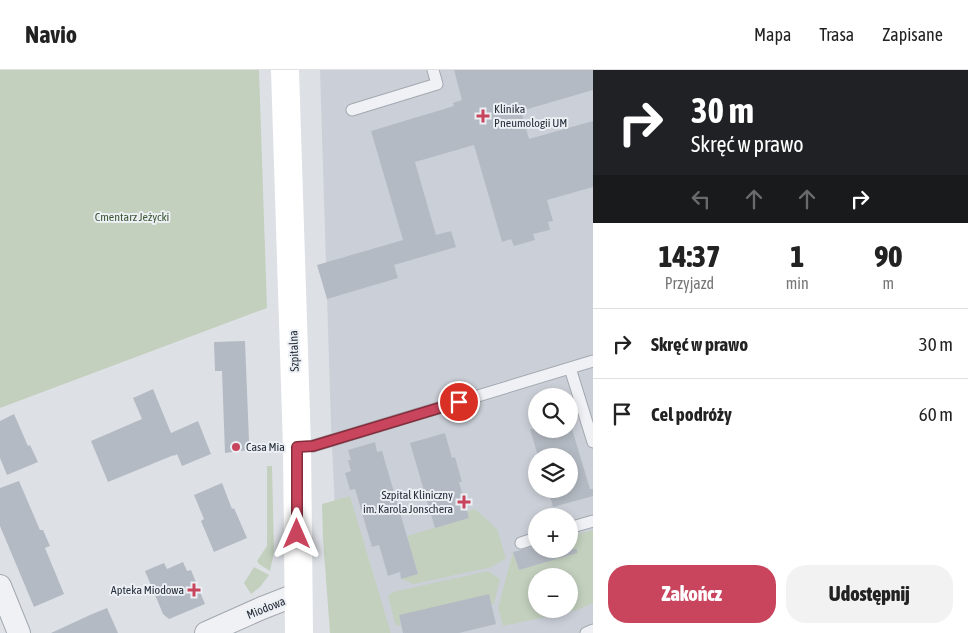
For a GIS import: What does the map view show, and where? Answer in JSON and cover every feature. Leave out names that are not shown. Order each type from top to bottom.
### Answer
[{"type":"street","name":"Szpitalna","points":[[285,70],[297,447],[299,633]]},
{"type":"street","points":[[0,586],[19,633]]},
{"type":"street","name":"Miodowa","points":[[206,633],[298,594]]},
{"type":"lane","points":[[352,110],[437,84],[433,70]]},
{"type":"lane","points":[[297,447],[313,446],[593,361]]},
{"type":"lane","points":[[570,368],[593,442]]},
{"type":"lane","points":[[578,525],[593,521]]},
{"type":"lane","points":[[521,543],[528,541]]},
{"type":"lane","points":[[586,633],[593,630]]},
{"type":"shaded area","points":[[320,70],[593,70],[593,633],[341,633],[331,426]]},
{"type":"green space","name":"Cmentarz Jeżycki","points":[[0,70],[259,70],[267,308],[0,408]]},
{"type":"green space","points":[[267,466],[272,466],[274,552],[270,571],[257,561],[267,546]]},
{"type":"green space","points":[[350,496],[391,633],[330,633],[322,504]]},
{"type":"green space","points":[[475,509],[497,529],[506,558],[492,567],[414,584],[401,579],[418,574],[407,536],[469,518],[467,511]]},
{"type":"green space","points":[[593,530],[593,603],[578,610],[578,568],[528,568],[528,618],[540,618],[503,626],[498,608],[513,552],[519,570],[559,558],[578,558],[578,534]]},
{"type":"green space","points":[[254,567],[269,575],[260,587],[251,594],[244,583]]},
{"type":"green space","points":[[488,571],[500,579],[494,604],[399,615],[401,625],[396,626],[388,596],[393,592]]},
{"type":"building","points":[[454,70],[593,70],[593,90],[521,111],[529,139],[593,121],[593,187],[547,200],[553,221],[548,222],[550,230],[533,234],[535,240],[514,246],[511,239],[502,242],[474,145],[415,162],[436,235],[451,231],[456,247],[394,265],[398,278],[327,299],[317,265],[403,240],[371,131],[454,106],[453,103],[462,100]]},
{"type":"building","points":[[245,341],[248,450],[225,453],[222,371],[215,371],[214,342]]},
{"type":"building","points":[[153,389],[171,433],[198,421],[211,454],[182,466],[177,454],[108,482],[91,441],[142,419],[133,398]]},
{"type":"building","points":[[14,414],[28,446],[30,445],[38,462],[7,475],[0,458],[0,421]]},
{"type":"building","points":[[445,433],[452,458],[455,457],[462,482],[459,482],[469,518],[435,528],[410,443]]},
{"type":"building","points":[[533,438],[575,438],[578,448],[536,448]]},
{"type":"building","points":[[375,442],[377,452],[382,451],[418,574],[401,579],[400,572],[388,576],[379,545],[372,547],[355,489],[350,490],[345,473],[351,471],[348,460],[351,460],[348,450]]},
{"type":"building","points":[[578,449],[590,489],[593,489],[593,496],[553,507],[550,498],[578,498]]},
{"type":"building","points":[[19,481],[40,530],[43,530],[50,546],[45,548],[64,594],[34,607],[0,526],[0,488]]},
{"type":"building","points":[[222,483],[232,509],[234,508],[247,538],[214,552],[201,521],[204,519],[194,495]]},
{"type":"building","points":[[528,548],[528,558],[560,558],[519,570],[513,552]]},
{"type":"building","points":[[183,562],[187,571],[191,570],[205,604],[169,619],[163,614],[145,571],[164,563],[167,569]]},
{"type":"building","points":[[489,594],[496,624],[459,633],[403,633],[399,615]]},
{"type":"building","points":[[107,608],[118,633],[51,633],[90,615]]},
{"type":"place","name":"Klinika Pneumologii UM","points":[[483,116]]},
{"type":"place","name":"Casa Mia","points":[[236,447]]},
{"type":"place","name":"Szpital Kliniczny im. Karola Jonschera","points":[[464,502]]},
{"type":"place","name":"Apteka Miodowa","points":[[194,590]]},
{"type":"route","points":[[297,534],[297,447],[313,446],[459,402]]}]
